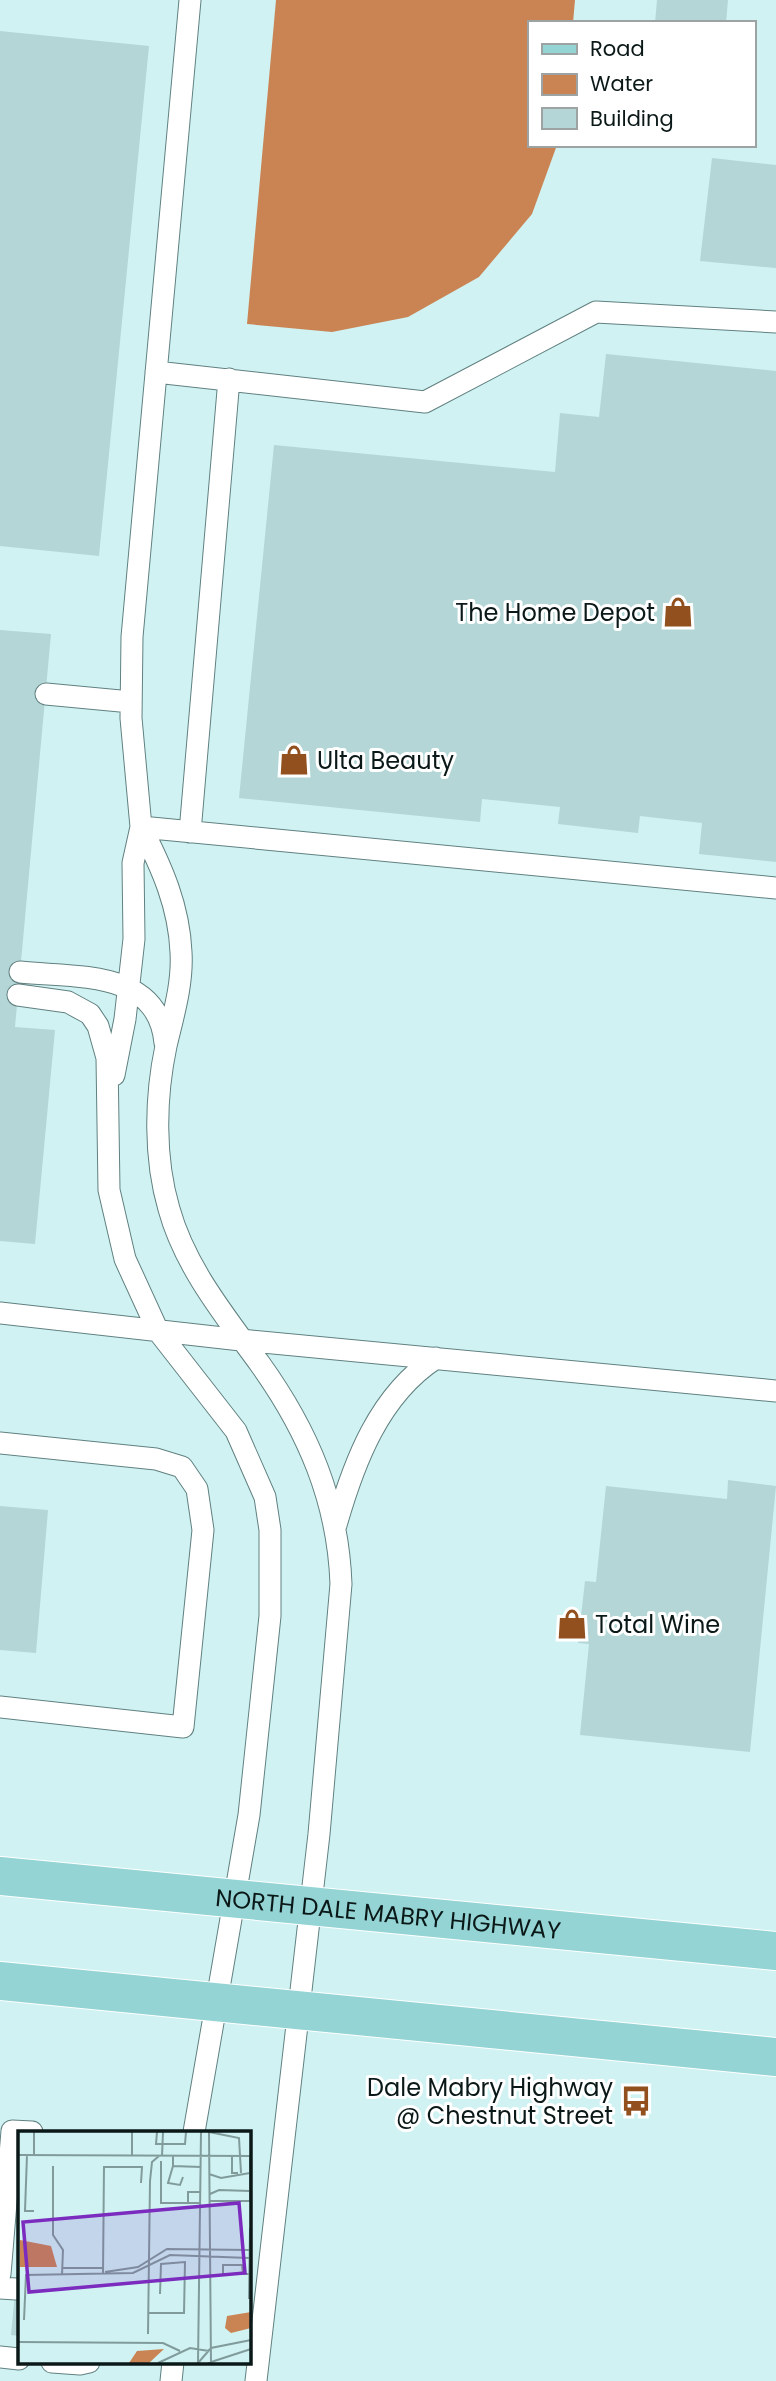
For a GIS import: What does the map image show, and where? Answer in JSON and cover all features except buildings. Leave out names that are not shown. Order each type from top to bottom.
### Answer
[{"type":"main road","name":"NORTH DALE MABRY HIGHWAY","points":[[0,1876],[776,1951]]},
{"type":"main road","points":[[0,1981],[776,2057]]},
{"type":"lane","points":[[190,0],[134,615],[131,702],[141,827],[133,863],[135,909],[129,986],[109,1094],[106,1154],[115,1224],[139,1294],[158,1331],[236,1431],[265,1497],[270,1530],[270,1616],[249,1815],[194,2131]]},
{"type":"lane","points":[[156,372],[425,402],[596,312],[776,322]]},
{"type":"lane","points":[[190,832],[229,379]]},
{"type":"lane","points":[[46,694],[131,702]]},
{"type":"lane","points":[[141,827],[776,888]]},
{"type":"lane","points":[[141,827],[171,894],[181,955],[178,992],[166,1048],[159,1104],[159,1157],[169,1210],[192,1266],[285,1401],[307,1441],[323,1479],[335,1527],[341,1584],[311,1907],[256,2381]]},
{"type":"lane","points":[[20,972],[129,986],[157,1012],[164,1027],[166,1048]]},
{"type":"lane","points":[[18,995],[57,998],[90,1014],[103,1041],[109,1094]]},
{"type":"lane","points":[[0,1313],[241,1340],[776,1391]]},
{"type":"lane","points":[[335,1527],[359,1455],[380,1419],[413,1373],[436,1359]]},
{"type":"lane","points":[[0,1443],[156,1459],[182,1467],[197,1489],[203,1530],[183,1727],[0,1707]]},
{"type":"lane","points":[[0,2274],[11,2233],[14,2178],[12,2131],[18,2132]]},
{"type":"lane","points":[[0,2357],[18,2359]]},
{"type":"water","points":[[276,0],[575,0],[573,21],[528,21],[528,147],[556,147],[532,214],[479,277],[408,317],[332,332],[247,324]]},
{"type":"place","name":"The Home Depot","points":[[678,612]]},
{"type":"place","name":"Ulta Beauty","points":[[294,760]]},
{"type":"place","name":"Total Wine","points":[[572,1624]]},
{"type":"place","name":"Dale Mabry Highway @ Chestnut Street","points":[[636,2101]]}]
